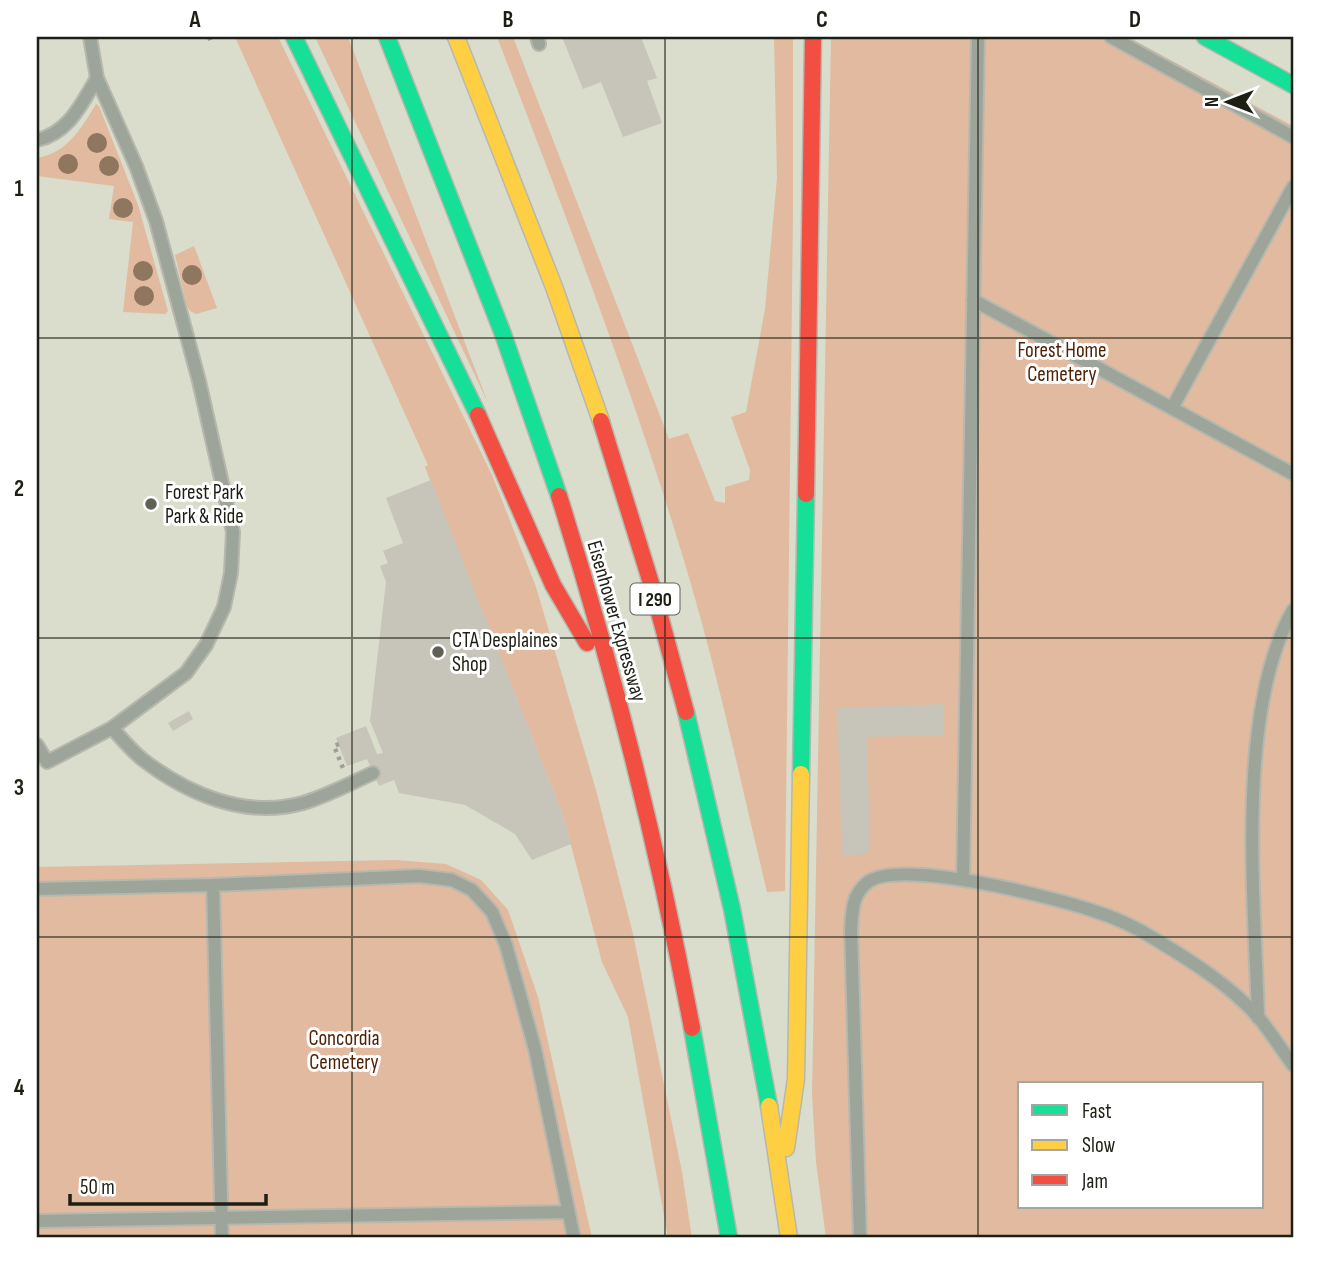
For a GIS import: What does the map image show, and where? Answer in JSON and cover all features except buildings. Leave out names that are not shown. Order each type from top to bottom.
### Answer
[{"type":"main road","points":[[294,37],[477,412],[553,585],[616,692]]},
{"type":"main road","name":"Eisenhower Expressway","points":[[387,37],[519,378],[572,542],[616,692],[676,941],[730,1238]]},
{"type":"main road","name":"Eisenhower Expressway","points":[[456,37],[584,371],[647,569],[710,816],[746,977],[782,1182],[789,1238]]},
{"type":"main road","points":[[782,1182],[796,1079],[813,37]]},
{"type":"main road","points":[[1205,37],[1293,85]]},
{"type":"lane","points":[[37,745],[42,764],[112,728],[186,673],[206,645],[224,607],[231,573],[233,533],[202,394],[156,221],[136,166],[97,78],[90,37]]},
{"type":"lane","points":[[963,880],[978,37]]},
{"type":"lane","points":[[1111,37],[1293,137]]},
{"type":"lane","points":[[37,140],[50,137],[69,122],[97,78]]},
{"type":"lane","points":[[1172,408],[1293,187]]},
{"type":"lane","points":[[973,300],[1293,474]]},
{"type":"lane","points":[[1258,1018],[1253,803],[1258,744],[1272,662],[1293,610]]},
{"type":"lane","points":[[112,728],[141,758],[196,794],[240,807],[267,808],[303,803],[373,773]]},
{"type":"lane","points":[[860,1238],[852,906],[858,892],[869,881],[888,875],[910,873],[963,880],[1055,899],[1128,925],[1157,940],[1201,969],[1258,1018],[1293,1066]]},
{"type":"lane","points":[[37,889],[419,876],[452,880],[472,890],[492,912],[506,945],[535,1049],[574,1238]]},
{"type":"lane","points":[[213,885],[222,1238]]},
{"type":"lane","points":[[37,1220],[569,1212]]},
{"type":"path","points":[[339,744],[334,746],[344,769]]},
{"type":"green space","points":[[235,37],[278,37],[492,475],[536,587],[596,790],[633,934],[682,1172],[692,1238],[668,1238],[628,1017],[602,962],[563,815],[425,467],[428,465]]},
{"type":"green space","points":[[315,37],[348,37],[488,403]]},
{"type":"green space","points":[[497,37],[513,37],[669,439],[688,433],[715,501],[725,503],[725,487],[749,480],[750,470],[731,417],[746,412],[765,309],[777,178],[774,37],[793,37],[785,891],[767,892],[706,638],[662,489],[594,294]]},
{"type":"green space","name":"Forest Home Cemetery","points":[[831,37],[1128,37],[1293,126],[1293,1238],[826,1238],[816,1162],[812,1095]]},
{"type":"green space","points":[[96,104],[138,205],[168,311],[165,314],[123,312],[133,222],[109,219],[114,186],[37,176],[37,158],[65,145],[79,131]]},
{"type":"green space","points":[[194,246],[217,308],[196,314],[187,306],[175,255]]},
{"type":"green space","name":"Concordia Cemetery","points":[[396,860],[446,864],[481,880],[508,910],[538,997],[592,1238],[37,1238],[37,867]]},
{"type":"traffic: fast","points":[[294,37],[478,415]]},
{"type":"traffic: fast","points":[[387,37],[503,334],[559,496]]},
{"type":"traffic: fast","points":[[1205,37],[1293,85]]},
{"type":"traffic: fast","points":[[801,774],[806,494]]},
{"type":"traffic: fast","points":[[686,712],[732,909],[769,1106]]},
{"type":"traffic: fast","points":[[692,1028],[729,1238]]},
{"type":"traffic: slow","points":[[456,37],[554,287],[601,421]]},
{"type":"traffic: slow","points":[[786,1148],[796,1079],[801,774]]},
{"type":"traffic: slow","points":[[769,1106],[789,1238]]},
{"type":"traffic: jam","points":[[806,494],[813,37]]},
{"type":"traffic: jam","points":[[478,415],[553,585],[587,643]]},
{"type":"traffic: jam","points":[[601,421],[651,583],[686,712]]},
{"type":"traffic: jam","points":[[559,496],[633,760],[665,894],[692,1028]]},
{"type":"place","name":"Forest Park Park & Ride","points":[[151,504]]},
{"type":"place","name":"CTA Desplaines Shop","points":[[438,652]]}]
